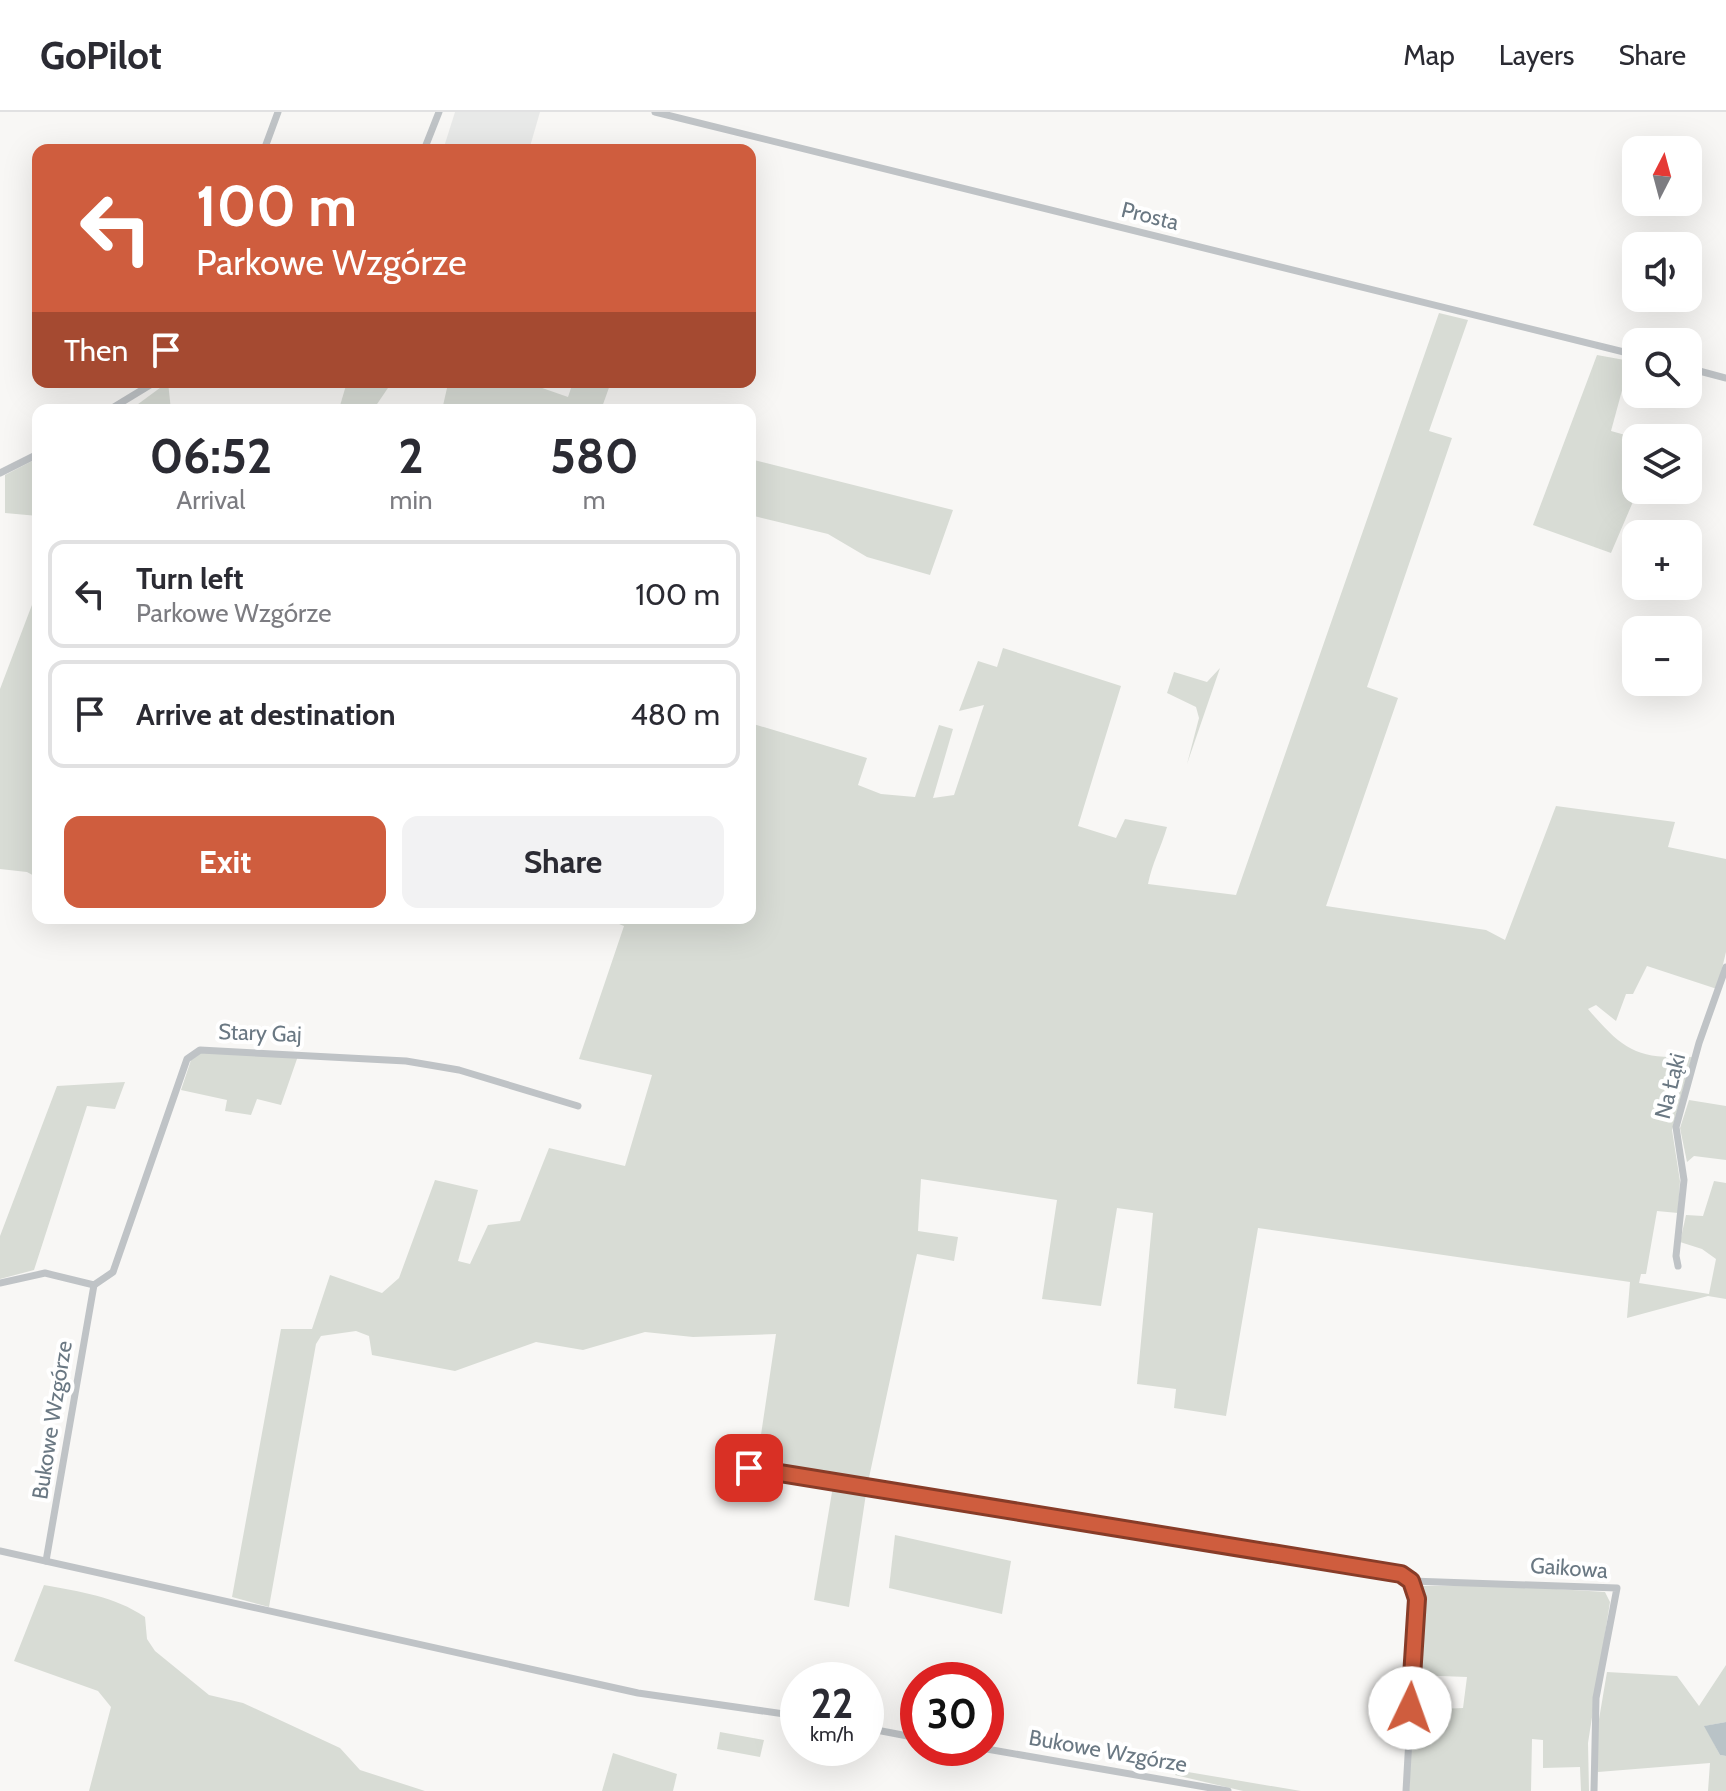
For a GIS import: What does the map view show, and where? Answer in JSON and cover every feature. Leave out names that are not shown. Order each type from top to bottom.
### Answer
[{"type":"street","points":[[266,144],[278,112]]},
{"type":"street","points":[[426,144],[439,112]]},
{"type":"street","name":"Prosta","points":[[655,112],[1622,352]]},
{"type":"street","points":[[1702,372],[1726,378]]},
{"type":"street","points":[[119,404],[145,388]]},
{"type":"street","points":[[0,473],[32,457]]},
{"type":"street","name":"Na Łąki","points":[[1678,1266],[1676,1256],[1684,1180],[1676,1127],[1699,1043],[1726,967]]},
{"type":"street","name":"Stary Gaj","points":[[94,1285],[113,1272],[187,1059],[200,1050],[406,1061],[459,1070],[578,1106]]},
{"type":"street","points":[[0,1283],[45,1273],[94,1285]]},
{"type":"street","name":"Bukowe Wzgórze","points":[[46,1561],[94,1285]]},
{"type":"street","points":[[749,1468],[1401,1574],[1411,1581],[1417,1599],[1406,1791]]},
{"type":"street","points":[[0,1551],[638,1693],[780,1713]]},
{"type":"street","name":"Gaikowa","points":[[1411,1581],[1617,1588],[1596,1698],[1594,1791]]},
{"type":"street","name":"Bukowe Wzgórze","points":[[1004,1752],[1228,1791]]},
{"type":"shaded area","points":[[455,112],[540,112],[531,144],[445,144]]},
{"type":"shaded area","points":[[1439,313],[1468,320],[1429,431],[1452,438],[1367,687],[1398,698],[1326,906],[1486,930],[1505,940],[1556,806],[1675,822],[1668,847],[1726,859],[1726,952],[1717,989],[1647,966],[1633,994],[1626,994],[1616,1021],[1596,1005],[1588,1009],[1633,1050],[1658,1056],[1692,1057],[1672,1130],[1680,1181],[1678,1213],[1657,1211],[1646,1274],[1641,1274],[1639,1283],[1709,1294],[1716,1259],[1702,1249],[1680,1242],[1686,1215],[1703,1216],[1714,1181],[1726,1183],[1726,1299],[1708,1296],[1627,1318],[1630,1282],[1258,1228],[1226,1416],[1174,1408],[1176,1389],[1137,1384],[1153,1213],[1117,1208],[1101,1306],[1042,1299],[1057,1200],[921,1179],[918,1231],[958,1237],[954,1261],[917,1254],[867,1487],[849,1607],[814,1600],[833,1486],[755,1475],[776,1334],[693,1337],[645,1332],[583,1350],[536,1342],[455,1371],[372,1355],[369,1336],[356,1331],[321,1336],[316,1344],[269,1607],[232,1597],[281,1329],[312,1329],[330,1275],[382,1293],[399,1278],[435,1180],[478,1190],[458,1261],[470,1264],[488,1225],[520,1221],[549,1148],[625,1166],[652,1075],[579,1059],[624,926],[619,924],[756,924],[756,725],[867,758],[858,785],[881,794],[915,797],[939,725],[953,729],[933,798],[954,795],[984,705],[959,711],[978,661],[997,667],[1003,648],[1121,686],[1078,826],[1116,838],[1125,819],[1167,827],[1148,884],[1236,895]]},
{"type":"shaded area","points":[[1597,355],[1622,360],[1622,390],[1611,431],[1622,434],[1622,504],[1632,504],[1625,520],[1622,520],[1611,553],[1533,525]]},
{"type":"shaded area","points":[[160,388],[169,388],[170,404],[138,404]]},
{"type":"shaded area","points":[[345,388],[388,388],[377,404],[340,404]]},
{"type":"shaded area","points":[[447,388],[542,388],[568,397],[571,388],[609,388],[603,404],[443,404]]},
{"type":"shaded area","points":[[32,461],[32,515],[5,513],[5,475]]},
{"type":"shaded area","points":[[756,461],[953,510],[930,575],[867,557],[828,534],[756,516]]},
{"type":"shaded area","points":[[32,605],[32,875],[0,869],[0,689]]},
{"type":"shaded area","points":[[1220,668],[1187,764],[1199,718],[1196,707],[1167,693],[1174,672],[1207,682]]},
{"type":"shaded area","points":[[202,1052],[298,1056],[281,1105],[257,1099],[251,1115],[225,1111],[227,1100],[181,1090],[191,1060]]},
{"type":"shaded area","points":[[125,1082],[115,1109],[87,1106],[34,1270],[0,1279],[0,1236],[57,1086]]},
{"type":"shaded area","points":[[1689,1100],[1726,1106],[1726,1160],[1694,1156],[1687,1162],[1680,1128]]},
{"type":"shaded area","points":[[895,1535],[1011,1561],[1002,1614],[889,1588]]},
{"type":"shaded area","points":[[44,1585],[97,1596],[133,1610],[145,1617],[147,1639],[155,1651],[209,1695],[243,1703],[340,1748],[360,1770],[425,1791],[89,1791],[111,1707],[98,1691],[14,1661]]},
{"type":"shaded area","points":[[1494,1585],[1605,1592],[1610,1602],[1588,1743],[1589,1791],[1581,1791],[1580,1767],[1543,1768],[1543,1740],[1532,1739],[1531,1791],[1409,1791],[1413,1710],[1463,1708],[1467,1677],[1414,1675],[1419,1586]]},
{"type":"shaded area","points":[[1726,1665],[1726,1722],[1705,1726],[1720,1755],[1726,1756],[1726,1791],[1708,1791],[1710,1763],[1598,1772],[1597,1731],[1607,1672],[1677,1676],[1699,1706]]},
{"type":"shaded area","points":[[1726,1722],[1726,1756],[1720,1755],[1704,1726]]},
{"type":"shaded area","points":[[720,1732],[764,1740],[760,1757],[717,1749]]},
{"type":"shaded area","points":[[613,1753],[677,1774],[673,1791],[602,1791]]},
{"type":"shaded area","points":[[1176,1770],[1301,1791],[1243,1791],[1175,1775]]},
{"type":"route","points":[[749,1468],[968,1501],[1401,1574],[1411,1581],[1417,1599],[1410,1708]]}]
